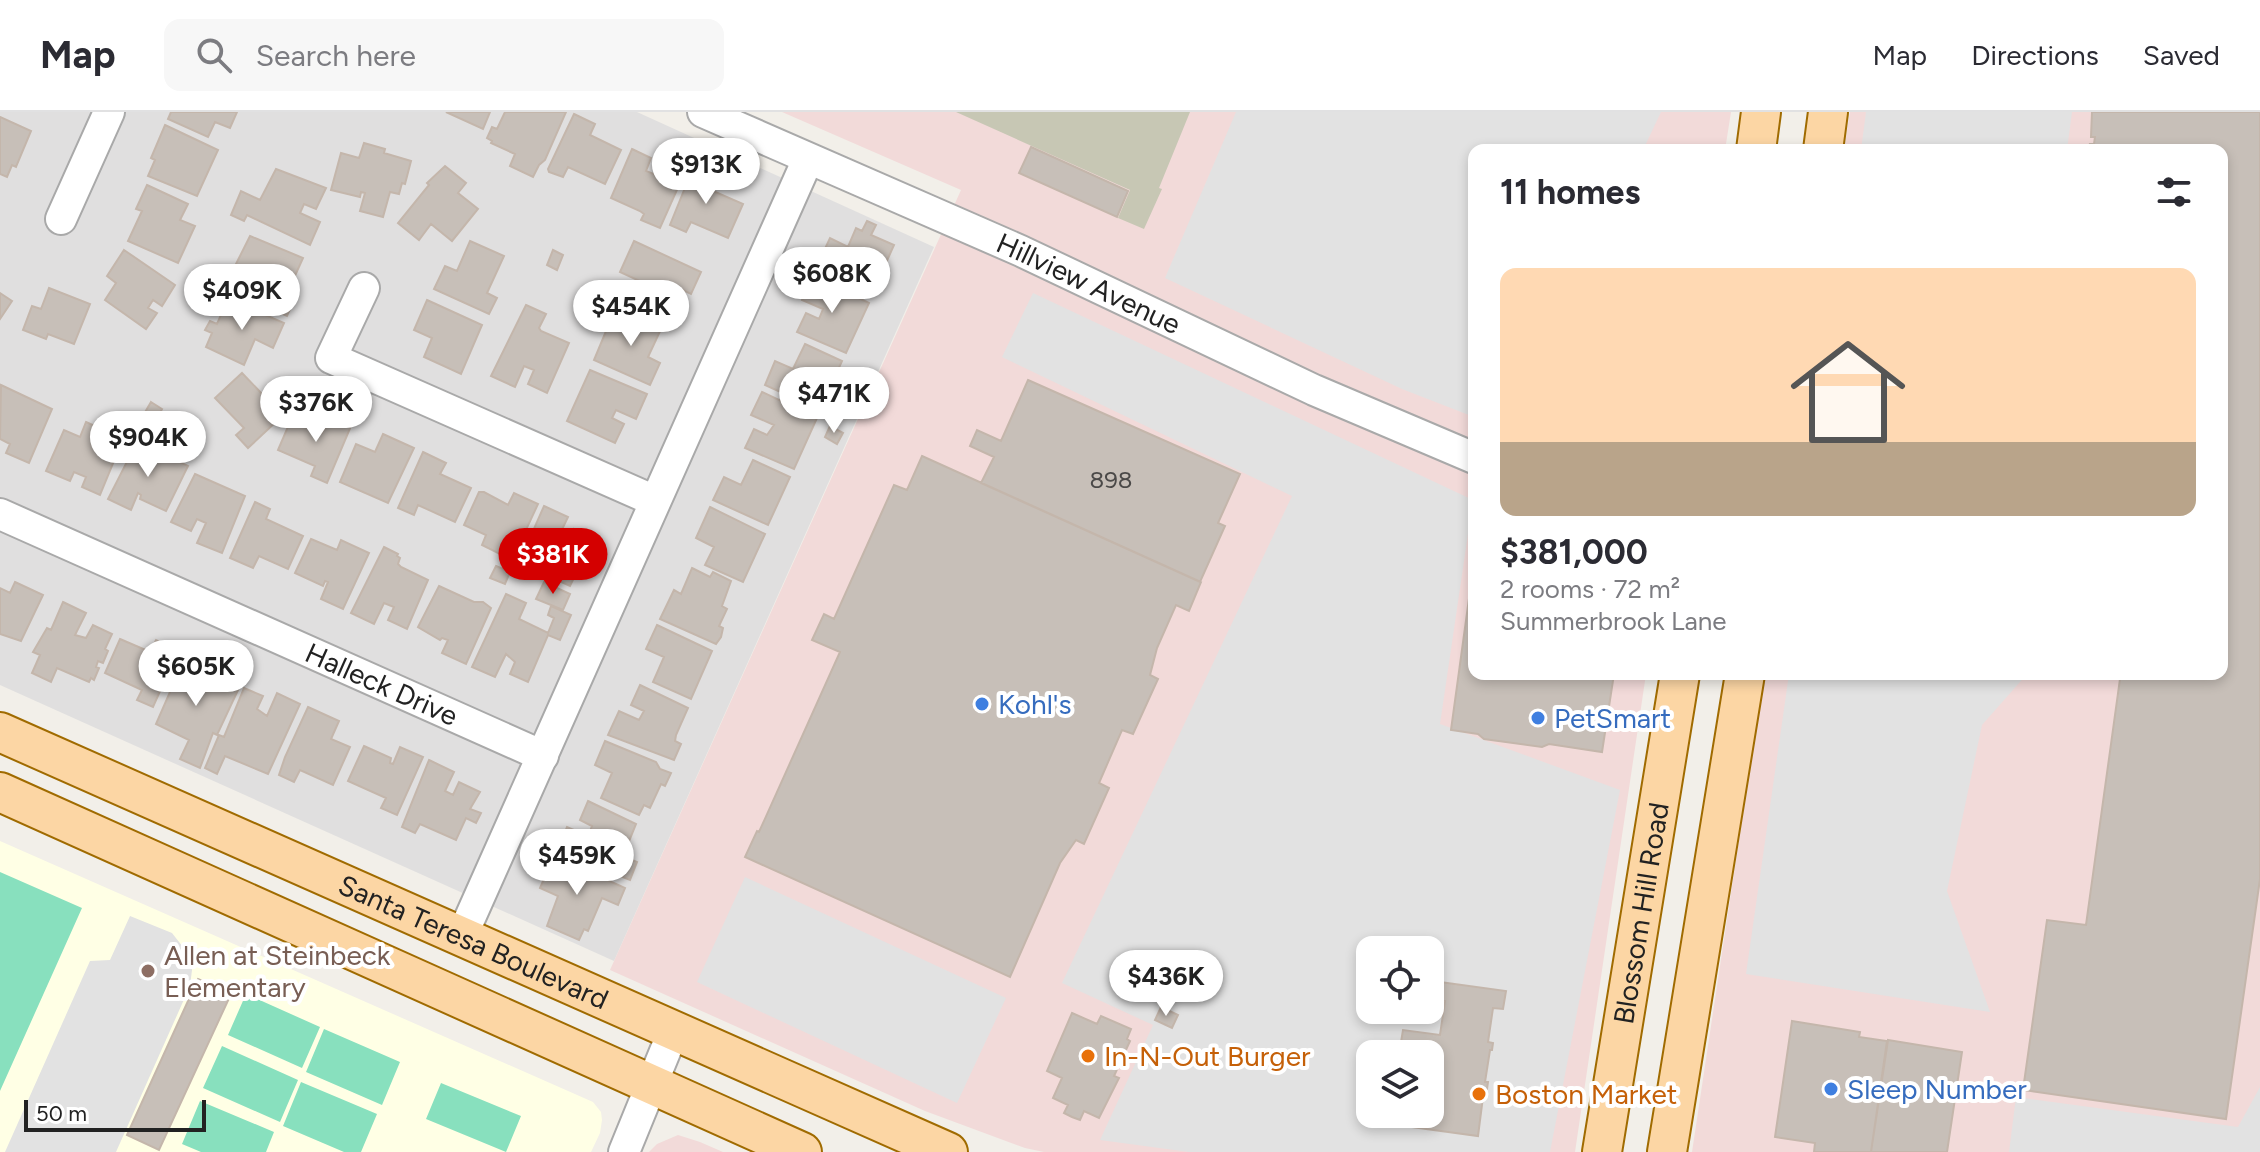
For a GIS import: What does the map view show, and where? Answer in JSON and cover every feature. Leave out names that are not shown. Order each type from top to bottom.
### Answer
[{"type":"main road","points":[[1757,144],[1761,112]]},
{"type":"main road","points":[[1824,144],[1828,112]]},
{"type":"main road","name":"Blossom Hill Road","points":[[1601,1146],[1679,680]]},
{"type":"main road","points":[[1669,1150],[1744,680]]},
{"type":"main road","name":"Santa Teresa Boulevard","points":[[0,732],[948,1152]]},
{"type":"main road","name":"Santa Teresa Boulevard","points":[[0,792],[802,1152]]},
{"type":"street","points":[[61,219],[109,112]]},
{"type":"street","name":"Hillview Avenue","points":[[703,112],[1021,251],[1314,390],[1468,455]]},
{"type":"street","points":[[461,938],[808,159]]},
{"type":"street","points":[[364,288],[331,358],[655,501]]},
{"type":"street","name":"Halleck Drive","points":[[0,514],[543,756]]},
{"type":"street","points":[[624,1152],[673,1032]]},
{"type":"shaded area","points":[[0,112],[637,112],[934,247],[614,961],[0,685]]},
{"type":"shaded area","points":[[782,112],[1731,112],[1726,144],[1468,144],[1468,680],[1645,680],[1575,1152],[1044,1152],[1025,1148],[925,1111],[610,970],[961,190]]},
{"type":"shaded area","points":[[956,112],[1190,112],[1144,229],[1118,218],[1130,190]]},
{"type":"shaded area","points":[[1236,112],[1661,112],[1646,144],[1468,144],[1468,415],[1402,389],[1165,278]]},
{"type":"shaded area","points":[[1850,112],[2260,112],[2260,1152],[1692,1152],[1763,680],[2228,680],[2228,144],[1845,144]]},
{"type":"shaded area","points":[[1866,112],[2072,112],[2068,144],[1862,144]]},
{"type":"shaded area","points":[[1033,293],[1468,498],[1468,534],[1440,724],[1620,790],[1550,1152],[1189,1152],[1100,1140],[1153,1025],[1062,983],[1292,496],[1002,357]]},
{"type":"shaded area","points":[[1788,680],[2022,680],[1982,725],[1947,891],[1990,1012],[1746,974]]},
{"type":"shaded area","name":"Allen at Steinbeck Elementary","points":[[0,841],[593,1102],[601,1112],[602,1120],[591,1152],[0,1152]]},
{"type":"shaded area","points":[[745,877],[1006,998],[957,1103],[697,982]]},
{"type":"shaded area","points":[[130,916],[172,933],[190,956],[192,970],[190,986],[116,1152],[5,1152],[90,961],[110,960]]},
{"type":"shaded area","points":[[2260,1087],[2260,1152],[2009,1152],[2016,1097],[2238,1127]]},
{"type":"shaded area","points":[[678,1135],[723,1152],[649,1152],[657,1144]]},
{"type":"green space","points":[[0,872],[82,908],[0,1091]]},
{"type":"green space","points":[[246,994],[320,1027],[302,1068],[228,1035]]},
{"type":"green space","points":[[324,1029],[400,1062],[382,1105],[306,1072]]},
{"type":"green space","points":[[222,1046],[298,1080],[280,1122],[203,1088]]},
{"type":"green space","points":[[301,1082],[377,1114],[361,1152],[344,1152],[283,1126]]},
{"type":"green space","points":[[441,1083],[521,1116],[506,1152],[426,1119]]},
{"type":"green space","points":[[200,1101],[274,1132],[266,1152],[201,1152],[182,1144]]},
{"type":"building","points":[[171,112],[237,112],[230,128],[215,122],[208,137],[168,119]]},
{"type":"building","points":[[446,112],[490,112],[483,129]]},
{"type":"building","points":[[505,112],[566,112],[545,160],[533,177],[510,166],[515,154],[487,138],[492,127],[497,129]]},
{"type":"building","points":[[2092,112],[2260,112],[2260,879],[2226,1119],[2023,1090],[2047,920],[2086,925],[2120,680],[2228,680],[2228,144],[2094,144],[2095,137],[2091,137]]},
{"type":"building","points":[[574,114],[595,124],[590,135],[621,150],[605,184],[568,167],[563,177],[549,172]]},
{"type":"building","points":[[0,117],[31,131],[16,167],[12,165],[7,177],[0,174]]},
{"type":"building","points":[[165,125],[218,150],[197,196],[148,176],[155,160],[151,158]]},
{"type":"building","points":[[364,143],[411,161],[399,194],[390,192],[383,217],[360,211],[365,193],[361,192],[360,197],[331,190],[341,153],[359,158]]},
{"type":"building","points":[[1031,147],[1128,191],[1117,217],[1019,173]]},
{"type":"building","points":[[632,149],[651,158],[646,171],[656,175],[665,154],[688,165],[660,228],[641,220],[644,214],[640,211],[611,198]]},
{"type":"building","points":[[445,166],[466,183],[458,193],[478,209],[452,241],[431,224],[419,240],[398,223],[429,185],[427,183]]},
{"type":"building","points":[[693,168],[719,179],[713,191],[743,204],[728,238],[691,222],[686,232],[670,225]]},
{"type":"building","points":[[276,169],[326,188],[316,209],[304,204],[300,213],[320,222],[310,245],[247,215],[244,221],[231,215],[241,191],[260,200]]},
{"type":"building","points":[[147,185],[188,204],[180,220],[195,226],[178,263],[128,241],[142,211],[136,209]]},
{"type":"building","points":[[867,221],[876,225],[871,235],[894,245],[872,294],[815,270],[830,238],[848,247],[856,228],[862,231]]},
{"type":"building","points":[[250,236],[303,258],[289,289],[297,293],[287,316],[231,291],[236,278],[230,276]]},
{"type":"building","points":[[470,241],[504,256],[487,293],[497,298],[489,314],[434,289],[445,266],[457,271]]},
{"type":"building","points":[[634,241],[701,272],[691,294],[675,286],[673,290],[678,292],[666,319],[660,316],[658,320],[652,317],[654,313],[632,304],[642,282],[620,272]]},
{"type":"building","points":[[124,250],[175,285],[162,306],[153,300],[148,308],[157,313],[146,329],[105,300],[116,283],[107,276]]},
{"type":"building","points":[[553,250],[563,255],[557,270],[547,265]]},
{"type":"building","points":[[813,276],[869,303],[846,353],[797,332],[806,313],[819,319],[823,309],[802,300]]},
{"type":"building","points":[[49,288],[90,304],[74,344],[48,334],[46,339],[23,330],[32,306],[41,309]]},
{"type":"building","points":[[0,293],[12,301],[0,319]]},
{"type":"building","points":[[228,299],[284,323],[273,348],[255,339],[244,365],[206,347],[212,333],[205,330],[210,321],[217,324]]},
{"type":"building","points":[[427,300],[482,325],[461,374],[424,357],[432,338],[414,330]]},
{"type":"building","points":[[526,305],[546,314],[539,328],[541,331],[569,343],[547,393],[528,384],[534,370],[524,366],[515,387],[491,376]]},
{"type":"building","points":[[628,312],[662,327],[648,357],[660,363],[650,385],[594,360],[609,324],[620,330]]},
{"type":"building","points":[[805,344],[842,361],[820,410],[765,385],[775,361],[793,369]]},
{"type":"building","points":[[590,370],[647,394],[636,419],[616,410],[612,418],[624,424],[615,443],[567,421]]},
{"type":"building","points":[[242,373],[264,396],[274,387],[293,406],[248,448],[236,435],[244,428],[215,398]]},
{"type":"building","points":[[1028,380],[1240,474],[1218,523],[1225,526],[1200,582],[981,483],[994,457],[970,446],[977,430],[1001,441]]},
{"type":"building","points":[[1,385],[52,409],[29,463],[6,453],[10,444],[0,439]]},
{"type":"building","points":[[762,392],[817,418],[794,469],[745,448],[754,429],[767,435],[774,425],[751,415]]},
{"type":"building","points":[[151,402],[162,409],[156,420],[144,414]]},
{"type":"building","points":[[293,415],[321,427],[319,432],[322,433],[330,417],[351,426],[327,483],[311,476],[315,466],[278,450]]},
{"type":"building","points":[[138,420],[152,425],[146,438],[133,433]]},
{"type":"building","points":[[86,422],[123,439],[100,495],[82,487],[86,477],[74,472],[70,481],[46,471],[64,430],[80,437]]},
{"type":"building","points":[[830,426],[843,433],[837,444],[825,437]]},
{"type":"building","points":[[383,434],[414,448],[388,503],[340,482],[356,444],[375,452]]},
{"type":"building","points":[[137,442],[188,466],[166,511],[140,499],[138,493],[131,510],[108,499]]},
{"type":"building","points":[[423,452],[446,463],[440,474],[471,488],[455,522],[418,505],[414,515],[398,508]]},
{"type":"building","name":"Kohl's","points":[[922,456],[1201,582],[1189,611],[1176,605],[1157,648],[1150,675],[1158,679],[1133,734],[1122,730],[1099,783],[1109,788],[1084,844],[1076,840],[1060,863],[1010,977],[745,857],[840,652],[812,640],[824,614],[834,619],[894,485],[907,490]]},
{"type":"building","points":[[753,460],[790,477],[768,525],[713,500],[724,477],[741,485]]},
{"type":"building","points":[[195,474],[245,496],[222,553],[197,543],[206,523],[197,519],[191,531],[171,522]]},
{"type":"building","points":[[479,492],[508,505],[514,493],[538,504],[512,560],[482,545],[486,535],[464,525]]},
{"type":"building","points":[[255,502],[270,509],[266,519],[303,536],[288,569],[259,556],[253,568],[230,558]]},
{"type":"building","points":[[544,506],[568,517],[557,540],[568,542],[574,529],[602,545],[587,576],[579,572],[581,563],[570,586],[519,563]]},
{"type":"building","points":[[710,507],[765,534],[743,582],[705,565],[714,547],[696,538]]},
{"type":"building","points":[[311,539],[337,550],[341,540],[369,553],[343,609],[321,599],[328,582],[325,581],[323,586],[295,573]]},
{"type":"building","points":[[384,547],[398,554],[401,567],[428,580],[407,629],[388,620],[394,607],[384,603],[374,624],[351,613]]},
{"type":"building","points":[[496,566],[510,572],[505,584],[490,578]]},
{"type":"building","points":[[692,568],[710,577],[713,572],[731,581],[722,606],[727,609],[719,626],[723,628],[721,637],[716,644],[660,619],[674,590],[681,594]]},
{"type":"building","points":[[15,582],[43,595],[21,641],[0,634],[0,588],[10,593]]},
{"type":"building","points":[[544,582],[570,594],[563,610],[536,599]]},
{"type":"building","points":[[439,586],[474,602],[483,602],[491,608],[466,664],[442,653],[448,640],[440,640],[418,627]]},
{"type":"building","points":[[506,594],[526,603],[519,619],[548,633],[554,618],[548,615],[551,606],[571,615],[560,640],[548,635],[528,682],[510,674],[515,662],[506,654],[495,677],[472,667]]},
{"type":"building","points":[[63,602],[86,613],[75,635],[86,638],[93,625],[112,634],[103,663],[98,661],[96,667],[99,668],[94,680],[91,678],[89,682],[57,668],[51,682],[32,673],[40,655],[33,652],[47,628],[51,630]]},
{"type":"building","points":[[1468,606],[1468,680],[1613,680],[1602,752],[1484,739],[1478,734],[1451,730]]},
{"type":"building","points":[[657,625],[712,651],[691,699],[653,682],[664,657],[646,649]]},
{"type":"building","points":[[120,639],[148,651],[145,656],[148,657],[156,640],[178,651],[153,707],[137,700],[142,690],[105,673]]},
{"type":"building","points":[[187,653],[210,664],[201,684],[211,689],[216,676],[236,685],[238,690],[217,735],[213,733],[200,768],[180,759],[189,740],[156,724]]},
{"type":"building","points":[[640,685],[688,708],[676,735],[675,741],[681,744],[674,760],[608,735],[619,711],[639,720],[644,711],[631,705]]},
{"type":"building","points":[[244,688],[263,696],[257,709],[267,716],[277,693],[300,704],[268,774],[225,756],[217,774],[205,768],[219,735],[224,737]]},
{"type":"building","points":[[308,707],[339,721],[331,739],[350,747],[333,785],[300,770],[294,782],[279,775]]},
{"type":"building","points":[[605,741],[656,762],[660,769],[671,773],[665,786],[661,784],[650,808],[644,805],[639,815],[601,798],[612,773],[595,765]]},
{"type":"building","points":[[364,746],[391,758],[390,763],[393,764],[400,747],[423,757],[397,815],[381,808],[386,798],[348,781]]},
{"type":"building","points":[[429,760],[454,772],[445,791],[453,795],[459,782],[480,792],[470,809],[481,813],[476,823],[466,818],[456,840],[420,824],[415,833],[402,827]]},
{"type":"building","points":[[588,801],[636,824],[623,856],[637,862],[630,880],[557,851],[567,827],[588,836],[592,826],[580,820]]},
{"type":"building","points":[[554,856],[625,888],[618,905],[602,898],[588,931],[584,929],[579,940],[547,926],[558,896],[540,888]]},
{"type":"building","points":[[198,979],[231,994],[159,1150],[127,1135]]},
{"type":"building","points":[[1444,983],[1506,991],[1503,1009],[1493,1008],[1488,1042],[1493,1043],[1478,1136],[1419,1128],[1444,1128],[1444,1040],[1401,1040],[1403,1030],[1440,1035],[1445,1001]]},
{"type":"building","points":[[1161,1007],[1178,1015],[1172,1028],[1155,1020]]},
{"type":"building","name":"In-N-Out Burger","points":[[1072,1013],[1097,1024],[1101,1016],[1131,1029],[1127,1039],[1130,1041],[1114,1076],[1119,1078],[1099,1118],[1084,1111],[1080,1120],[1072,1117],[1064,1113],[1068,1105],[1053,1098],[1062,1078],[1047,1071]]},
{"type":"building","name":"Sleep Number","points":[[1792,1021],[1860,1032],[1859,1037],[1887,1041],[1871,1152],[1814,1152],[1815,1143],[1775,1137]]},
{"type":"building","points":[[1888,1040],[1962,1052],[1947,1152],[1871,1152]]},
{"type":"place","name":"Kohl's","points":[[982,704]]},
{"type":"place","name":"PetSmart","points":[[1538,718]]},
{"type":"place","name":"Allen at Steinbeck Elementary","points":[[148,971]]},
{"type":"place","name":"In-N-Out Burger","points":[[1088,1056]]},
{"type":"place","name":"Sleep Number","points":[[1831,1089]]},
{"type":"place","name":"Boston Market","points":[[1479,1094]]}]
